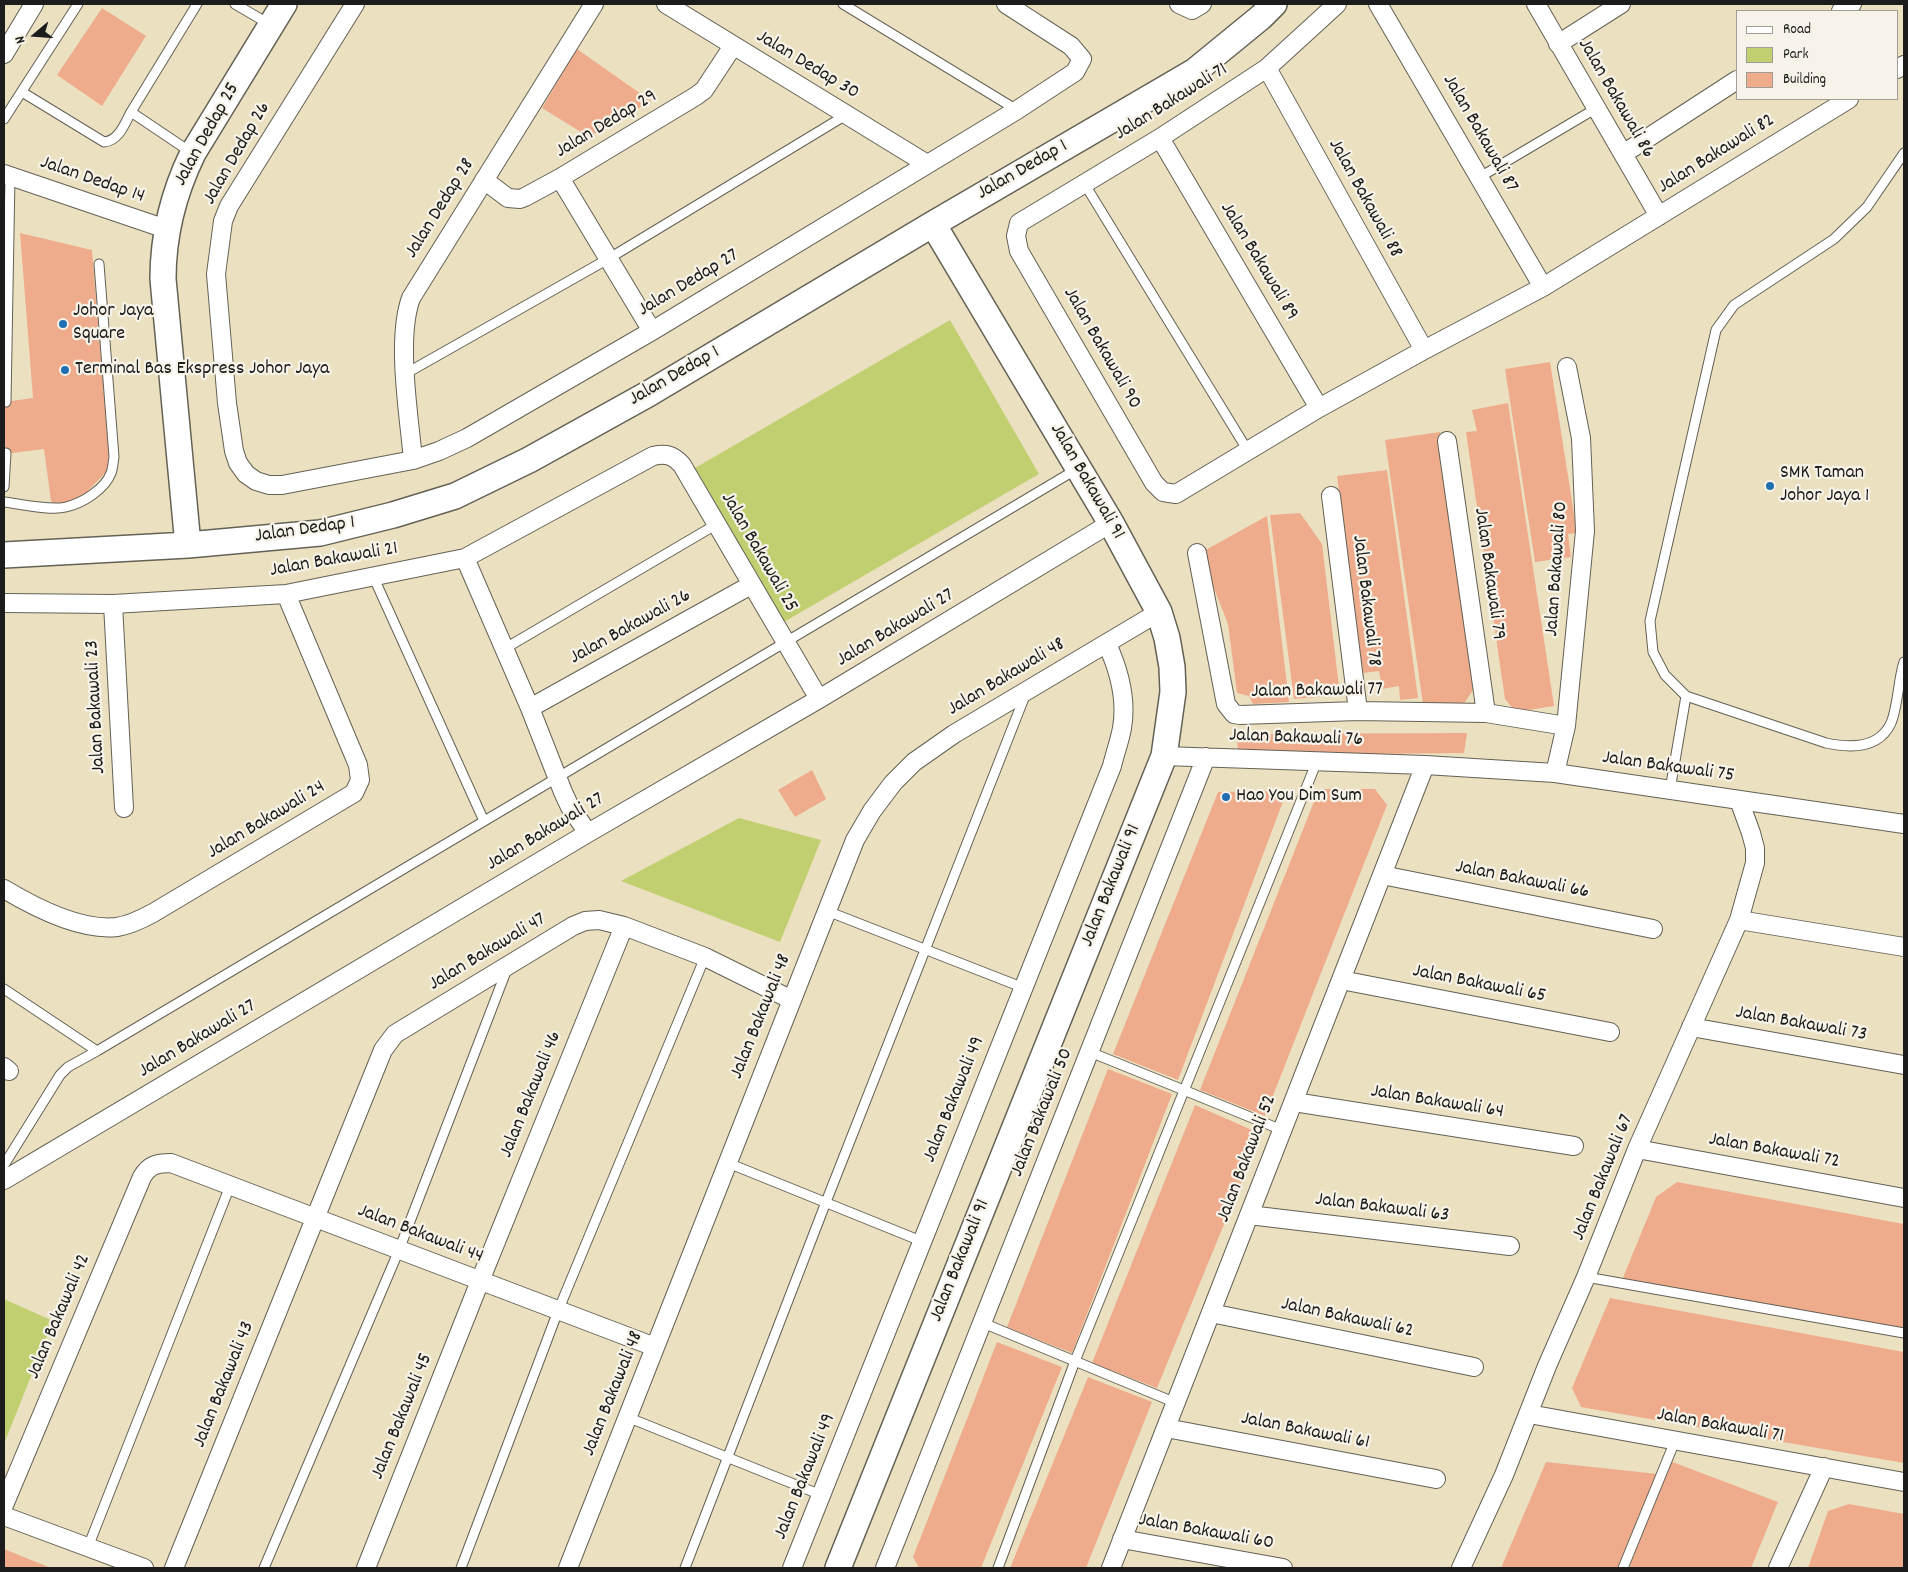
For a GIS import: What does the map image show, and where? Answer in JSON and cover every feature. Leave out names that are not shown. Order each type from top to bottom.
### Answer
[{"type":"main road","name":"Jalan Dedap 25","points":[[188,545],[163,279],[166,229],[180,178],[193,153],[284,4]]},
{"type":"main road","name":"Jalan Dedap 1","points":[[4,555],[188,545],[320,533],[393,515],[455,496],[529,460],[648,394],[1195,71],[1261,17],[1274,4]]},
{"type":"main road","name":"Jalan Bakawali 91","points":[[841,1567],[1164,756],[1171,718],[1172,667],[1167,638],[1159,612],[1111,523],[933,224]]},
{"type":"street","points":[[4,54],[34,4]]},
{"type":"street","name":"Jalan Dedap 26","points":[[288,484],[269,485],[256,481],[246,474],[236,457],[227,403],[216,264],[223,221],[227,211],[355,4]]},
{"type":"street","name":"Jalan Dedap 28","points":[[413,460],[405,374],[405,321],[412,298],[594,4]]},
{"type":"street","name":"Jalan Dedap 30","points":[[666,4],[684,8],[733,46],[927,164]]},
{"type":"street","name":"Jalan Dedap 27","points":[[288,484],[413,460],[439,451],[492,425],[652,331],[1017,110],[1075,72],[1082,60],[1071,46],[1006,4]]},
{"type":"street","points":[[1179,4],[1192,10],[1202,4]]},
{"type":"street","name":"Jalan Bakawali 71","points":[[1019,223],[1160,138],[1267,68],[1337,4]]},
{"type":"street","name":"Jalan Bakawali 87","points":[[1378,4],[1543,287]]},
{"type":"street","name":"Jalan Bakawali 86","points":[[1536,4],[1658,216]]},
{"type":"street","points":[[1558,44],[1620,4]]},
{"type":"street","name":"Jalan Dedap 29","points":[[484,180],[503,195],[514,199],[525,197],[696,96],[704,90],[733,46]]},
{"type":"street","name":"Jalan Bakawali 88","points":[[1267,68],[1424,350]]},
{"type":"street","points":[[1623,154],[1736,81]]},
{"type":"street","name":"Jalan Bakawali 82","points":[[1164,492],[1176,494],[1319,408],[1543,287],[1847,100]]},
{"type":"street","name":"Jalan Bakawali 89","points":[[1160,138],[1319,408]]},
{"type":"street","name":"Jalan Dedap 14","points":[[7,175],[166,229]]},
{"type":"street","points":[[560,178],[652,331]]},
{"type":"street","name":"Jalan Bakawali 90","points":[[1019,223],[1016,236],[1019,251],[1154,483],[1164,492]]},
{"type":"street","name":"Jalan Bakawali 80","points":[[1556,773],[1566,726],[1585,531],[1581,438],[1567,367]]},
{"type":"street","name":"Jalan Bakawali 79","points":[[1448,441],[1486,713]]},
{"type":"street","name":"Jalan Bakawali 25","points":[[646,460],[661,454],[669,454],[677,458],[682,464],[819,699]]},
{"type":"street","name":"Jalan Bakawali 21","points":[[4,603],[113,604],[286,594],[465,558],[646,460]]},
{"type":"street","name":"Jalan Bakawali 78","points":[[1331,496],[1358,711]]},
{"type":"street","name":"Jalan Bakawali 27","points":[[4,1180],[588,833],[819,699],[1111,523]]},
{"type":"street","name":"Jalan Bakawali 77","points":[[1196,553],[1226,704],[1234,714],[1358,711],[1486,713],[1566,726]]},
{"type":"street","points":[[465,558],[530,708],[570,807],[588,833]]},
{"type":"street","name":"Jalan Bakawali 26","points":[[530,708],[752,585]]},
{"type":"street","name":"Jalan Bakawali 24","points":[[4,889],[28,902],[74,922],[106,927],[134,923],[154,913],[354,793],[360,780],[358,765],[286,594]]},
{"type":"street","name":"Jalan Bakawali 23","points":[[113,604],[124,808]]},
{"type":"street","name":"Jalan Bakawali 48","points":[[568,1568],[855,840],[872,811],[893,783],[914,762],[954,734],[1159,612]]},
{"type":"street","name":"Jalan Bakawali 49","points":[[792,1568],[1112,766],[1122,727],[1123,702],[1120,680],[1107,644]]},
{"type":"street","name":"Jalan Bakawali 76","points":[[1164,756],[1426,765]]},
{"type":"street","name":"Jalan Bakawali 50","points":[[885,1568],[1206,757]]},
{"type":"street","name":"Jalan Bakawali 75","points":[[1426,765],[1556,773],[1904,824]]},
{"type":"street","name":"Jalan Bakawali 52","points":[[1111,1568],[1426,765]]},
{"type":"street","name":"Jalan Bakawali 67","points":[[1461,1568],[1504,1475],[1637,1149],[1739,920],[1755,862],[1755,848],[1739,800]]},
{"type":"street","name":"Jalan Bakawali 66","points":[[1382,875],[1653,929]]},
{"type":"street","name":"Jalan Bakawali 47","points":[[315,1218],[383,1050],[390,1038],[400,1030],[573,926],[585,921],[599,920],[624,926],[705,957],[792,1000]]},
{"type":"street","points":[[1739,920],[1904,947]]},
{"type":"street","name":"Jalan Bakawali 46","points":[[480,1281],[624,926]]},
{"type":"street","name":"Jalan Bakawali 65","points":[[1341,980],[1610,1032]]},
{"type":"street","name":"Jalan Bakawali 73","points":[[1690,1027],[1904,1065]]},
{"type":"street","name":"Jalan Bakawali 64","points":[[1294,1102],[1574,1146]]},
{"type":"street","name":"Jalan Bakawali 72","points":[[1637,1149],[1904,1198]]},
{"type":"street","name":"Jalan Bakawali 44","points":[[171,1164],[655,1348]]},
{"type":"street","name":"Jalan Bakawali 42","points":[[4,1505],[142,1177],[146,1170],[154,1165],[171,1164]]},
{"type":"street","name":"Jalan Bakawali 63","points":[[1249,1215],[1510,1246]]},
{"type":"street","name":"Jalan Bakawali 43","points":[[174,1568],[315,1218]]},
{"type":"street","name":"Jalan Bakawali 45","points":[[366,1568],[480,1281]]},
{"type":"street","name":"Jalan Bakawali 62","points":[[1211,1312],[1474,1367]]},
{"type":"street","name":"Jalan Bakawali 71","points":[[1529,1414],[1904,1482]]},
{"type":"street","name":"Jalan Bakawali 61","points":[[1166,1428],[1436,1479]]},
{"type":"street","points":[[1778,1568],[1824,1467]]},
{"type":"street","points":[[4,1516],[144,1568]]},
{"type":"street","name":"Jalan Bakawali 60","points":[[1122,1540],[1283,1568]]},
{"type":"lane","points":[[4,119],[78,4]]},
{"type":"lane","points":[[22,92],[104,142],[110,142],[116,137],[198,4]]},
{"type":"lane","points":[[235,4],[271,25]]},
{"type":"lane","points":[[843,4],[1017,110]]},
{"type":"lane","points":[[1480,177],[1595,109]]},
{"type":"lane","points":[[131,112],[193,153]]},
{"type":"lane","points":[[405,374],[608,260],[846,115]]},
{"type":"lane","points":[[1904,153],[1867,207],[1834,239],[1734,305],[1716,330],[1650,621],[1653,652],[1665,675],[1686,696],[1839,746],[1860,746],[1877,740],[1891,724],[1904,662]]},
{"type":"lane","points":[[6,402],[7,175]]},
{"type":"lane","points":[[1084,183],[1248,451]]},
{"type":"lane","points":[[4,502],[55,508],[66,507],[95,493],[107,480],[112,471],[114,457],[98,264]]},
{"type":"lane","points":[[4,486],[6,453]]},
{"type":"lane","points":[[4,1165],[65,1069],[1078,469]]},
{"type":"lane","points":[[504,649],[717,524]]},
{"type":"lane","points":[[372,576],[484,821]]},
{"type":"lane","points":[[685,1568],[826,1202],[1027,691]]},
{"type":"lane","points":[[1670,790],[1686,696]]},
{"type":"lane","points":[[998,1568],[1075,1361],[1317,761]]},
{"type":"lane","points":[[827,911],[1024,988]]},
{"type":"lane","points":[[461,1568],[558,1311],[705,957]]},
{"type":"lane","points":[[264,1568],[399,1250],[509,964]]},
{"type":"lane","points":[[4,989],[97,1051]]},
{"type":"lane","points":[[1090,1052],[1282,1130]]},
{"type":"lane","points":[[728,1163],[921,1241]]},
{"type":"lane","points":[[88,1547],[230,1186]]},
{"type":"lane","points":[[1586,1277],[1904,1333]]},
{"type":"lane","points":[[982,1323],[1176,1403]]},
{"type":"lane","points":[[627,1417],[822,1495]]},
{"type":"lane","points":[[1622,1568],[1675,1440]]},
{"type":"green space","points":[[950,320],[1039,474],[784,622],[695,468]]},
{"type":"green space","points":[[739,818],[821,840],[780,942],[621,881]]},
{"type":"green space","points":[[4,1299],[53,1321],[4,1444]]},
{"type":"building","points":[[102,8],[146,36],[102,106],[57,75]]},
{"type":"building","points":[[577,49],[651,101],[589,137],[542,108]]},
{"type":"building","name":"Johor Jaya Square","points":[[20,233],[92,250],[110,468],[82,497],[63,506],[54,504],[51,501],[44,449],[4,454],[4,402],[33,398]]},
{"type":"building","points":[[1550,362],[1577,533],[1568,534],[1571,557],[1535,562],[1505,369]]},
{"type":"building","points":[[1508,403],[1554,706],[1516,712],[1505,699],[1466,432],[1477,431],[1472,410]]},
{"type":"building","points":[[1440,432],[1473,690],[1463,705],[1423,704],[1385,440]]},
{"type":"building","points":[[1387,470],[1418,698],[1400,700],[1399,686],[1382,689],[1379,671],[1363,673],[1337,476]]},
{"type":"building","points":[[1300,513],[1322,544],[1340,695],[1294,699],[1270,515]]},
{"type":"building","points":[[1267,516],[1289,702],[1253,704],[1249,696],[1237,693],[1228,624],[1200,553]]},
{"type":"building","points":[[1467,733],[1464,753],[1238,755],[1237,734]]},
{"type":"building","points":[[812,770],[826,799],[795,817],[778,790]]},
{"type":"building","points":[[1319,789],[1375,789],[1387,805],[1265,1116],[1200,1090]]},
{"type":"building","points":[[1287,791],[1178,1080],[1113,1054],[1218,792]]},
{"type":"building","points":[[1108,1069],[1172,1094],[1072,1353],[1007,1327]]},
{"type":"building","points":[[1195,1105],[1261,1134],[1157,1388],[1092,1363]]},
{"type":"building","points":[[1677,1182],[1904,1224],[1904,1330],[1622,1280],[1656,1197]]},
{"type":"building","points":[[1610,1298],[1904,1352],[1904,1463],[1581,1407],[1572,1388]]},
{"type":"building","points":[[997,1342],[1062,1367],[981,1568],[919,1568],[913,1557]]},
{"type":"building","points":[[1088,1377],[1152,1402],[1086,1568],[1010,1568]]},
{"type":"building","points":[[1670,1461],[1778,1502],[1751,1568],[1629,1568]]},
{"type":"building","points":[[1546,1462],[1658,1474],[1619,1568],[1501,1568]]},
{"type":"building","points":[[1849,1504],[1904,1514],[1904,1568],[1808,1568],[1828,1511]]},
{"type":"building","points":[[4,1549],[51,1568],[4,1568]]},
{"type":"place","name":"Johor Jaya Square","points":[[63,324]]},
{"type":"place","name":"Terminal Bas Ekspress Johor Jaya","points":[[65,370]]},
{"type":"place","name":"SMK Taman Johor Jaya 1","points":[[1770,486]]},
{"type":"place","name":"Hao You Dim Sum","points":[[1226,797]]}]
